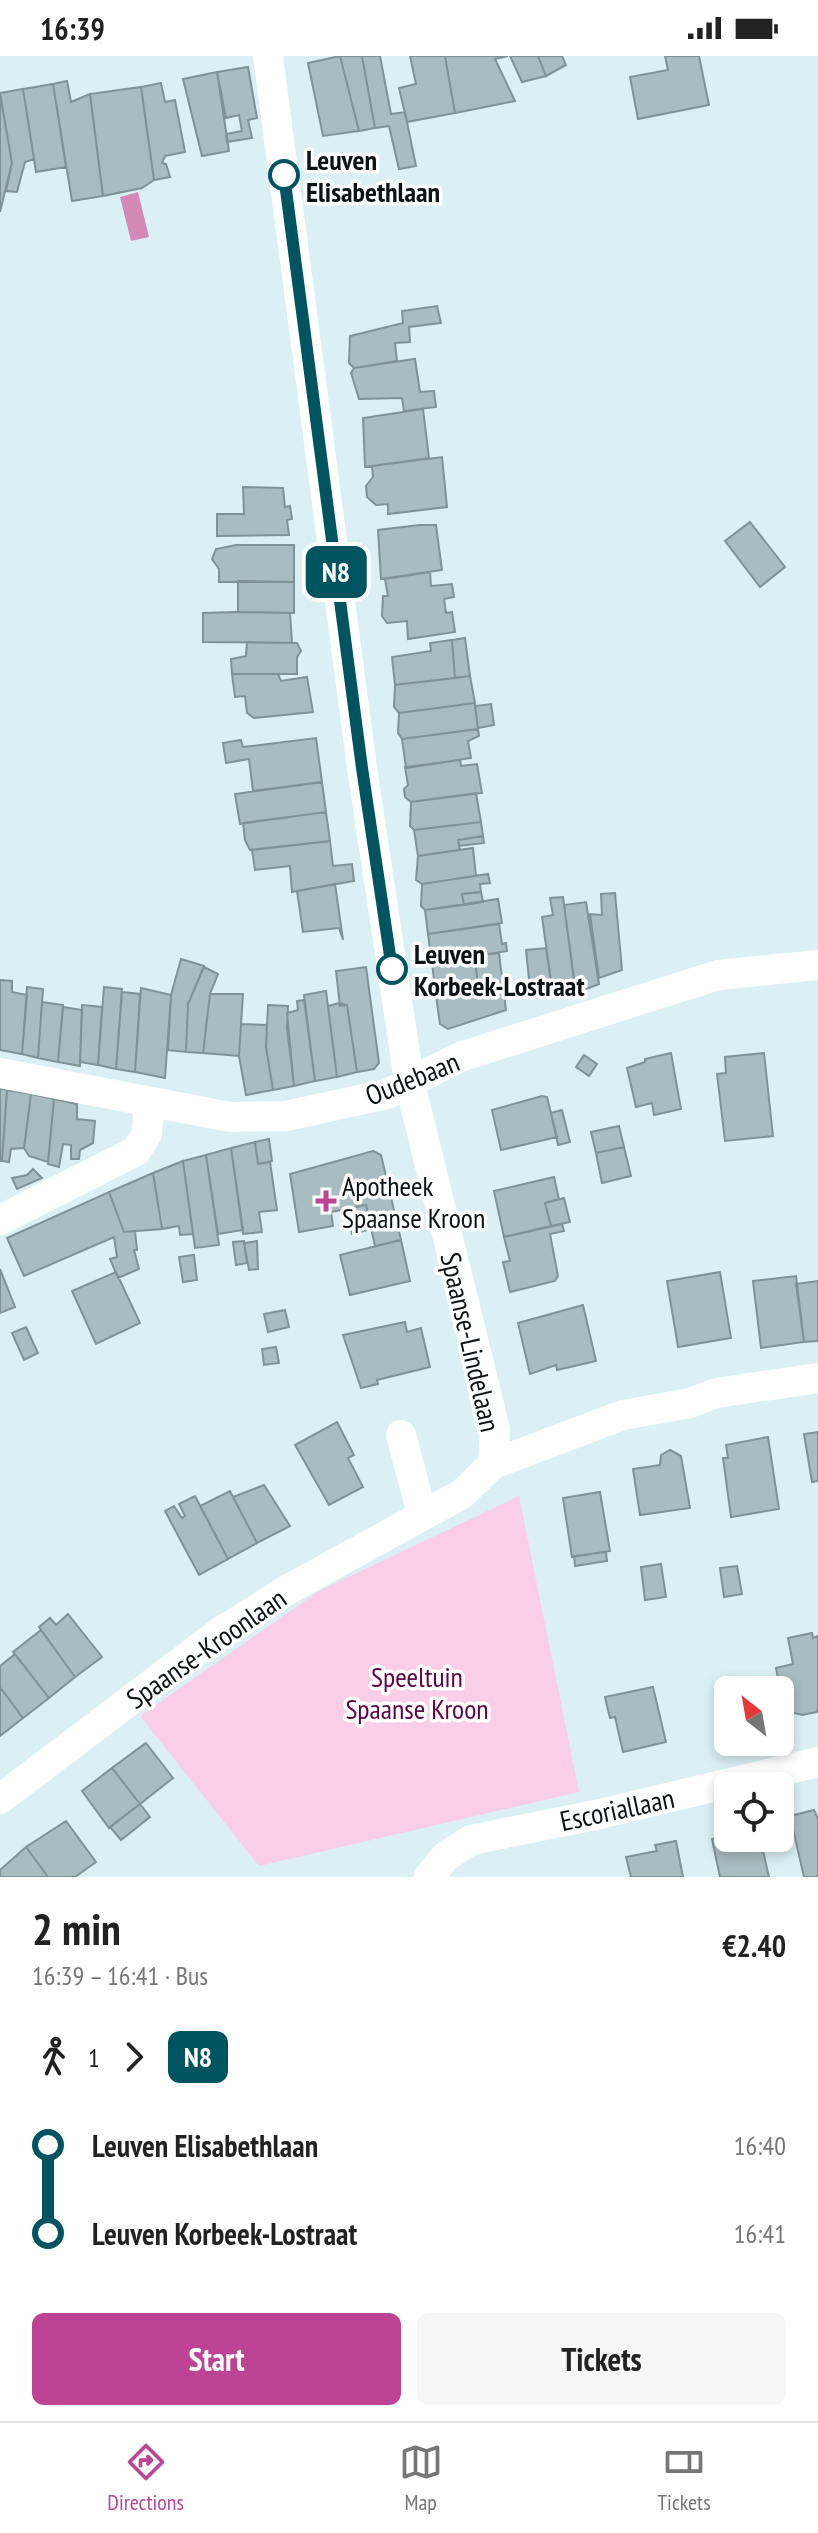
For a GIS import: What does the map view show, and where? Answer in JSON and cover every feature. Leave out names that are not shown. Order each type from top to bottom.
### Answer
[{"type":"street","name":"Spaanse-Lindelaan","points":[[268,56],[362,768],[409,1080],[495,1429],[493,1464]]},
{"type":"street","name":"Oudebaan","points":[[0,1073],[230,1117],[286,1116],[387,1094],[409,1080],[460,1057],[718,975],[818,965]]},
{"type":"street","points":[[0,1220],[136,1151],[147,1134],[149,1103]]},
{"type":"street","name":"Spaanse-Kroonlaan","points":[[0,1799],[219,1633],[422,1514],[462,1494],[493,1464],[623,1415],[690,1403],[716,1393],[818,1378]]},
{"type":"street","points":[[401,1435],[422,1514]]},
{"type":"street","name":"Escoriallaan","points":[[429,1877],[446,1856],[471,1840],[600,1814],[818,1762]]},
{"type":"green space","name":"Speeltuin Spaanse Kroon","points":[[519,1496],[579,1792],[259,1866],[140,1716],[319,1591]]},
{"type":"shaded area","points":[[138,192],[149,237],[131,241],[120,197]]},
{"type":"building","points":[[340,56],[359,131],[323,136],[308,63]]},
{"type":"building","points":[[340,56],[362,56],[375,128],[359,131]]},
{"type":"building","points":[[362,56],[380,56],[391,114],[405,112],[416,166],[399,169],[389,126],[375,128]]},
{"type":"building","points":[[410,56],[445,56],[455,113],[407,122],[399,88],[416,84]]},
{"type":"building","points":[[445,56],[508,56],[495,59],[515,101],[455,113]]},
{"type":"building","points":[[510,56],[538,56],[546,76],[522,82]]},
{"type":"building","points":[[538,56],[562,56],[566,65],[546,76]]},
{"type":"building","points":[[665,56],[699,56],[709,105],[638,119],[630,77],[668,70]]},
{"type":"building","points":[[248,67],[257,118],[248,120],[252,138],[227,142],[226,134],[242,131],[239,115],[226,118],[217,72]]},
{"type":"building","points":[[217,72],[229,151],[202,156],[183,79]]},
{"type":"building","points":[[67,81],[71,102],[90,94],[103,196],[72,201],[53,84]]},
{"type":"building","points":[[161,83],[165,102],[175,100],[185,152],[165,156],[162,163],[166,164],[170,177],[154,180],[141,87]]},
{"type":"building","points":[[53,84],[66,167],[36,172],[23,89]]},
{"type":"building","points":[[141,87],[154,180],[142,188],[103,196],[90,94]]},
{"type":"building","points":[[23,89],[34,159],[25,162],[17,192],[6,191],[12,163],[0,93]]},
{"type":"building","points":[[0,94],[12,163],[0,212]]},
{"type":"building","points":[[437,306],[441,323],[409,327],[410,342],[395,343],[397,361],[354,368],[349,363],[350,336],[403,323],[402,311]]},
{"type":"building","points":[[415,359],[420,392],[434,391],[436,407],[404,411],[402,398],[359,399],[351,373],[354,368]]},
{"type":"building","points":[[423,409],[429,458],[365,467],[363,418]]},
{"type":"building","points":[[442,457],[447,507],[388,514],[388,504],[376,505],[367,497],[366,486],[373,477],[372,466]]},
{"type":"building","points":[[243,487],[283,488],[285,507],[290,506],[292,519],[287,520],[289,535],[217,536],[217,514],[244,514]]},
{"type":"building","points":[[750,522],[785,567],[760,587],[725,541]]},
{"type":"building","points":[[436,525],[442,570],[381,579],[378,530]]},
{"type":"building","points":[[236,545],[294,545],[294,582],[219,582],[219,569],[212,559],[216,549]]},
{"type":"building","points":[[430,572],[431,586],[452,584],[454,597],[444,599],[446,613],[452,612],[455,632],[408,639],[407,621],[387,623],[382,616],[383,596],[388,596],[385,579]]},
{"type":"building","points":[[238,581],[294,582],[294,613],[238,612]]},
{"type":"building","points":[[203,613],[290,613],[292,643],[203,642]]},
{"type":"building","points":[[465,638],[470,676],[455,678],[452,640]]},
{"type":"building","points":[[452,640],[455,678],[395,685],[392,657],[431,651],[430,643]]},
{"type":"building","points":[[247,642],[297,643],[301,651],[297,657],[297,674],[232,674],[231,659],[246,656]]},
{"type":"building","points":[[232,674],[278,674],[281,681],[307,677],[313,712],[254,718],[247,713],[245,696],[235,697]]},
{"type":"building","points":[[470,676],[475,703],[399,713],[394,707],[395,685]]},
{"type":"building","points":[[475,703],[478,729],[402,739],[398,733],[399,713]]},
{"type":"building","points":[[491,704],[494,725],[478,728],[475,706]]},
{"type":"building","points":[[478,729],[479,736],[468,741],[471,758],[406,768],[402,739]]},
{"type":"building","points":[[316,738],[322,782],[253,791],[249,759],[226,763],[223,743],[241,740],[243,747]]},
{"type":"building","points":[[460,760],[461,766],[477,764],[482,793],[411,802],[405,797],[404,789],[408,785],[405,767]]},
{"type":"building","points":[[322,782],[326,812],[240,824],[235,794]]},
{"type":"building","points":[[476,793],[481,822],[414,830],[410,826],[411,802]]},
{"type":"building","points":[[326,812],[330,841],[250,850],[245,840],[243,823]]},
{"type":"building","points":[[481,822],[483,836],[458,840],[460,850],[418,856],[414,830]]},
{"type":"building","points":[[483,836],[484,843],[459,846],[458,840]]},
{"type":"building","points":[[330,841],[333,866],[352,864],[354,881],[292,892],[290,866],[255,870],[252,850]]},
{"type":"building","points":[[473,848],[476,876],[422,884],[416,880],[418,856]]},
{"type":"building","points":[[488,874],[490,883],[480,884],[481,892],[462,894],[464,905],[425,910],[421,906],[422,884]]},
{"type":"building","points":[[335,884],[343,940],[339,928],[303,932],[297,891]]},
{"type":"building","points":[[481,892],[483,902],[464,905],[462,894]]},
{"type":"building","points":[[615,893],[622,970],[599,978],[590,914],[602,915],[601,894]]},
{"type":"building","points":[[563,897],[575,988],[553,995],[542,917],[553,915],[550,898]]},
{"type":"building","points":[[498,899],[502,923],[428,934],[425,910]]},
{"type":"building","points":[[586,902],[599,984],[576,993],[564,905]]},
{"type":"building","points":[[499,924],[502,944],[506,943],[507,951],[432,963],[428,934]]},
{"type":"building","points":[[546,948],[553,995],[531,998],[526,950]]},
{"type":"building","points":[[499,953],[506,1010],[448,1029],[440,1024],[435,989],[478,983],[474,956]]},
{"type":"building","points":[[474,956],[478,983],[435,988],[432,963]]},
{"type":"building","points":[[181,959],[204,966],[188,1004],[186,1052],[168,1050],[171,995]]},
{"type":"building","points":[[204,967],[218,974],[210,994],[203,1053],[186,1052],[188,1004]]},
{"type":"building","points":[[366,967],[379,1063],[374,1069],[357,1072],[347,1005],[340,1006],[336,971]]},
{"type":"building","points":[[0,980],[12,981],[12,992],[27,995],[22,1054],[0,1050]]},
{"type":"building","points":[[27,987],[43,989],[38,1058],[22,1054]]},
{"type":"building","points":[[104,987],[122,989],[116,1069],[98,1065]]},
{"type":"building","points":[[141,988],[171,995],[165,1078],[135,1072]]},
{"type":"building","points":[[326,991],[337,1077],[315,1081],[304,995]]},
{"type":"building","points":[[122,992],[140,994],[135,1072],[116,1069]]},
{"type":"building","points":[[210,994],[243,994],[239,1056],[203,1053]]},
{"type":"building","points":[[304,1000],[315,1081],[294,1086],[287,1013],[298,1010],[297,1001]]},
{"type":"building","points":[[42,1002],[63,1005],[58,1062],[38,1058]]},
{"type":"building","points":[[339,1003],[347,1005],[357,1072],[337,1077],[328,1006]]},
{"type":"building","points":[[82,1005],[102,1007],[98,1065],[80,1062]]},
{"type":"building","points":[[268,1005],[288,1006],[287,1028],[294,1086],[273,1090],[266,1047]]},
{"type":"building","points":[[63,1007],[82,1010],[80,1066],[58,1062]]},
{"type":"building","points":[[241,1024],[267,1025],[266,1047],[273,1090],[246,1095],[239,1056]]},
{"type":"building","points":[[671,1053],[681,1109],[654,1115],[652,1103],[636,1107],[627,1068],[645,1062],[645,1059]]},
{"type":"building","points":[[764,1053],[773,1136],[725,1141],[717,1074],[726,1073],[725,1057]]},
{"type":"building","points":[[584,1055],[597,1064],[589,1076],[576,1067]]},
{"type":"building","points":[[0,1088],[7,1090],[2,1161],[0,1161]]},
{"type":"building","points":[[7,1090],[31,1094],[24,1148],[11,1149],[9,1162],[2,1161]]},
{"type":"building","points":[[31,1094],[54,1099],[48,1162],[29,1156],[24,1148]]},
{"type":"building","points":[[547,1097],[557,1137],[501,1150],[492,1110]]},
{"type":"building","points":[[54,1099],[77,1104],[77,1119],[95,1121],[93,1143],[80,1150],[79,1159],[71,1159],[71,1145],[63,1144],[59,1167],[48,1164]]},
{"type":"building","points":[[562,1110],[570,1142],[558,1145],[551,1113]]},
{"type":"building","points":[[619,1126],[624,1147],[596,1153],[591,1132]]},
{"type":"building","points":[[269,1139],[272,1161],[258,1164],[255,1142]]},
{"type":"building","points":[[255,1142],[258,1164],[270,1162],[277,1210],[259,1212],[262,1232],[243,1234],[231,1148]]},
{"type":"building","points":[[624,1147],[631,1176],[602,1183],[596,1153]]},
{"type":"building","points":[[231,1148],[243,1230],[218,1234],[206,1155]]},
{"type":"building","points":[[373,1151],[381,1155],[401,1240],[375,1246],[366,1205],[331,1212],[333,1226],[299,1232],[290,1174]]},
{"type":"building","points":[[206,1155],[219,1245],[195,1248],[183,1161]]},
{"type":"building","points":[[183,1161],[193,1234],[180,1235],[179,1226],[162,1229],[153,1173]]},
{"type":"building","points":[[33,1169],[42,1178],[17,1189],[12,1178],[27,1175]]},
{"type":"building","points":[[153,1173],[162,1229],[124,1232],[109,1192]]},
{"type":"building","points":[[554,1177],[559,1199],[545,1203],[551,1226],[504,1237],[494,1191]]},
{"type":"building","points":[[109,1192],[124,1232],[135,1231],[137,1250],[134,1250],[139,1269],[118,1278],[110,1259],[117,1257],[114,1237],[24,1276],[7,1238]]},
{"type":"building","points":[[564,1198],[570,1222],[551,1226],[545,1203]]},
{"type":"building","points":[[366,1205],[371,1229],[352,1234],[346,1209]]},
{"type":"building","points":[[562,1224],[564,1231],[550,1234],[558,1276],[555,1281],[510,1292],[503,1262],[510,1261],[504,1237]]},
{"type":"building","points":[[401,1240],[410,1281],[350,1295],[340,1255]]},
{"type":"building","points":[[244,1241],[247,1263],[236,1265],[233,1242]]},
{"type":"building","points":[[257,1241],[258,1269],[249,1270],[244,1243]]},
{"type":"building","points":[[194,1255],[197,1280],[183,1282],[179,1257]]},
{"type":"building","points":[[0,1269],[15,1307],[0,1313]]},
{"type":"building","points":[[116,1272],[140,1323],[96,1344],[72,1291]]},
{"type":"building","points":[[720,1272],[731,1338],[678,1347],[667,1281]]},
{"type":"building","points":[[796,1276],[804,1342],[761,1348],[753,1281]]},
{"type":"building","points":[[818,1281],[818,1341],[804,1342],[796,1284]]},
{"type":"building","points":[[583,1305],[596,1361],[557,1370],[556,1365],[530,1374],[518,1323]]},
{"type":"building","points":[[285,1310],[289,1327],[268,1332],[264,1314]]},
{"type":"building","points":[[405,1322],[407,1332],[421,1328],[430,1367],[377,1380],[378,1384],[361,1388],[343,1335]]},
{"type":"building","points":[[26,1327],[38,1353],[24,1360],[12,1333]]},
{"type":"building","points":[[276,1347],[279,1363],[264,1365],[262,1349]]},
{"type":"building","points":[[337,1422],[354,1455],[348,1458],[363,1487],[329,1505],[295,1445]]},
{"type":"building","points":[[818,1432],[818,1481],[812,1482],[804,1434]]},
{"type":"building","points":[[768,1437],[779,1509],[731,1517],[723,1458],[728,1458],[726,1445]]},
{"type":"building","points":[[670,1450],[681,1456],[690,1508],[640,1515],[633,1469],[660,1465],[661,1455]]},
{"type":"building","points":[[264,1485],[290,1526],[257,1543],[233,1497]]},
{"type":"building","points":[[230,1491],[257,1543],[228,1559],[200,1506]]},
{"type":"building","points":[[600,1492],[610,1551],[572,1557],[563,1498]]},
{"type":"building","points":[[195,1496],[228,1559],[199,1575],[165,1511],[174,1506],[182,1518],[185,1516],[179,1504]]},
{"type":"building","points":[[606,1552],[607,1561],[575,1566],[574,1556]]},
{"type":"building","points":[[661,1564],[666,1597],[645,1600],[641,1567]]},
{"type":"building","points":[[737,1566],[742,1594],[724,1597],[720,1568]]},
{"type":"building","points":[[68,1614],[102,1657],[75,1677],[39,1627],[50,1618],[56,1625]]},
{"type":"building","points":[[41,1630],[75,1677],[49,1698],[13,1652]]},
{"type":"building","points":[[812,1633],[813,1638],[818,1636],[817,1712],[802,1715],[794,1713],[794,1676],[778,1676],[776,1668],[793,1664],[788,1638]]},
{"type":"building","points":[[15,1654],[49,1698],[23,1718],[0,1687],[0,1666]]},
{"type":"building","points":[[0,1687],[23,1718],[0,1736]]},
{"type":"building","points":[[653,1687],[666,1742],[623,1752],[615,1717],[610,1718],[605,1697]]},
{"type":"building","points":[[146,1743],[173,1778],[140,1804],[112,1768]]},
{"type":"building","points":[[112,1768],[140,1804],[109,1828],[82,1791]]},
{"type":"building","points":[[140,1804],[150,1817],[121,1840],[110,1827]]},
{"type":"building","points":[[814,1810],[818,1819],[818,1877],[804,1877],[794,1833],[794,1815]]},
{"type":"building","points":[[66,1821],[96,1862],[75,1877],[48,1877],[26,1847]]},
{"type":"building","points":[[676,1841],[683,1877],[631,1877],[626,1857],[657,1851],[655,1845]]},
{"type":"building","points":[[26,1847],[48,1877],[0,1877],[0,1870]]},
{"type":"building","points":[[715,1852],[763,1852],[769,1877],[720,1877]]},
{"type":"bus line","name":"N8","points":[[284,175],[362,768],[392,969]]},
{"type":"place","name":"Leuven Elisabethlaan","points":[[284,175]]},
{"type":"place","name":"Leuven Korbeek-Lostraat","points":[[392,969]]},
{"type":"place","name":"Apotheek Spaanse Kroon","points":[[326,1201]]}]
